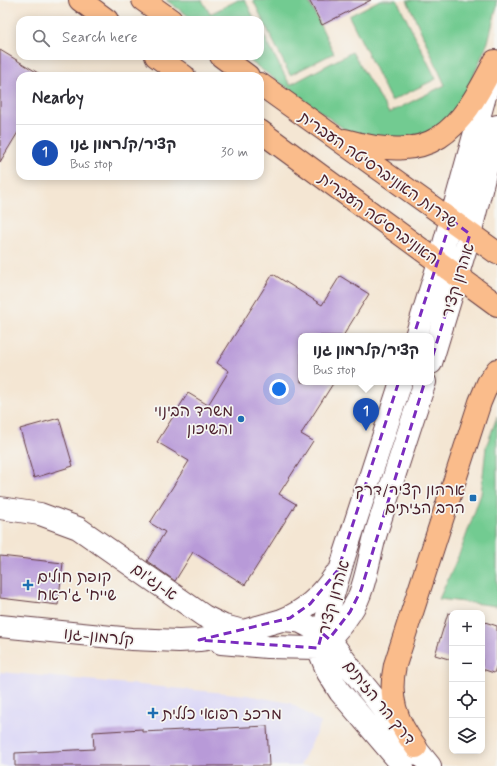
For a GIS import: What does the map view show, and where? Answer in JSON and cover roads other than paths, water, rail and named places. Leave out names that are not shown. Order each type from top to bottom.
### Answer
[{"type":"main road","points":[[80,0],[102,16]]},
{"type":"main road","points":[[143,0],[165,16]]},
{"type":"main road","points":[[333,137],[361,144],[394,149],[413,148],[430,143],[450,129],[464,115],[478,95],[496,58]]},
{"type":"main road","points":[[162,60],[178,72]]},
{"type":"main road","points":[[226,60],[243,72]]},
{"type":"main road","name":"שדרות האוניברסיטה העברית","points":[[264,87],[497,253]]},
{"type":"main road","name":"האוניברסיטה העברית","points":[[264,135],[497,305]]},
{"type":"main road","points":[[416,747],[401,724],[394,706],[392,681],[395,665],[480,402],[488,383],[497,370]]},
{"type":"street","name":"אהרון קציר","points":[[417,333],[439,262],[496,58]]},
{"type":"street","name":"אהרון קציר","points":[[434,353],[470,234],[497,126]]},
{"type":"street","name":"אהרון קציר","points":[[323,640],[345,554],[400,385]]},
{"type":"street","name":"אהרון קציר","points":[[323,640],[344,622],[357,601],[375,535],[424,385]]},
{"type":"street","name":"א-נג'ום","points":[[0,508],[40,514],[78,528],[204,616],[224,626],[244,632]]},
{"type":"street","points":[[282,620],[303,610],[319,596],[338,570],[345,554]]},
{"type":"street","name":"קלרמון-גנו","points":[[0,626],[132,639],[179,641],[199,640],[244,632],[282,620],[301,622],[323,640]]},
{"type":"street","name":"קלרמון-גנו","points":[[199,640],[267,647],[323,640]]},
{"type":"street","name":"דרך הר הזיתים","points":[[323,640],[355,674],[430,766]]},
{"type":"street","name":"דרך הר הזיתים","points":[[323,640],[328,673],[340,692],[403,766]]},
{"type":"place","name":"משרד הבינוי והשיכון","points":[[241,419]]},
{"type":"place","name":"קציר/קלרמון גנו","points":[[366,431]]},
{"type":"place","name":"ארהון קציר/דרך הרב הזיתים","points":[[473,498]]},
{"type":"place","name":"קופת חולים שייח' ג'ראח","points":[[28,585]]},
{"type":"place","name":"מרכז רפואי כללית","points":[[153,713]]}]
